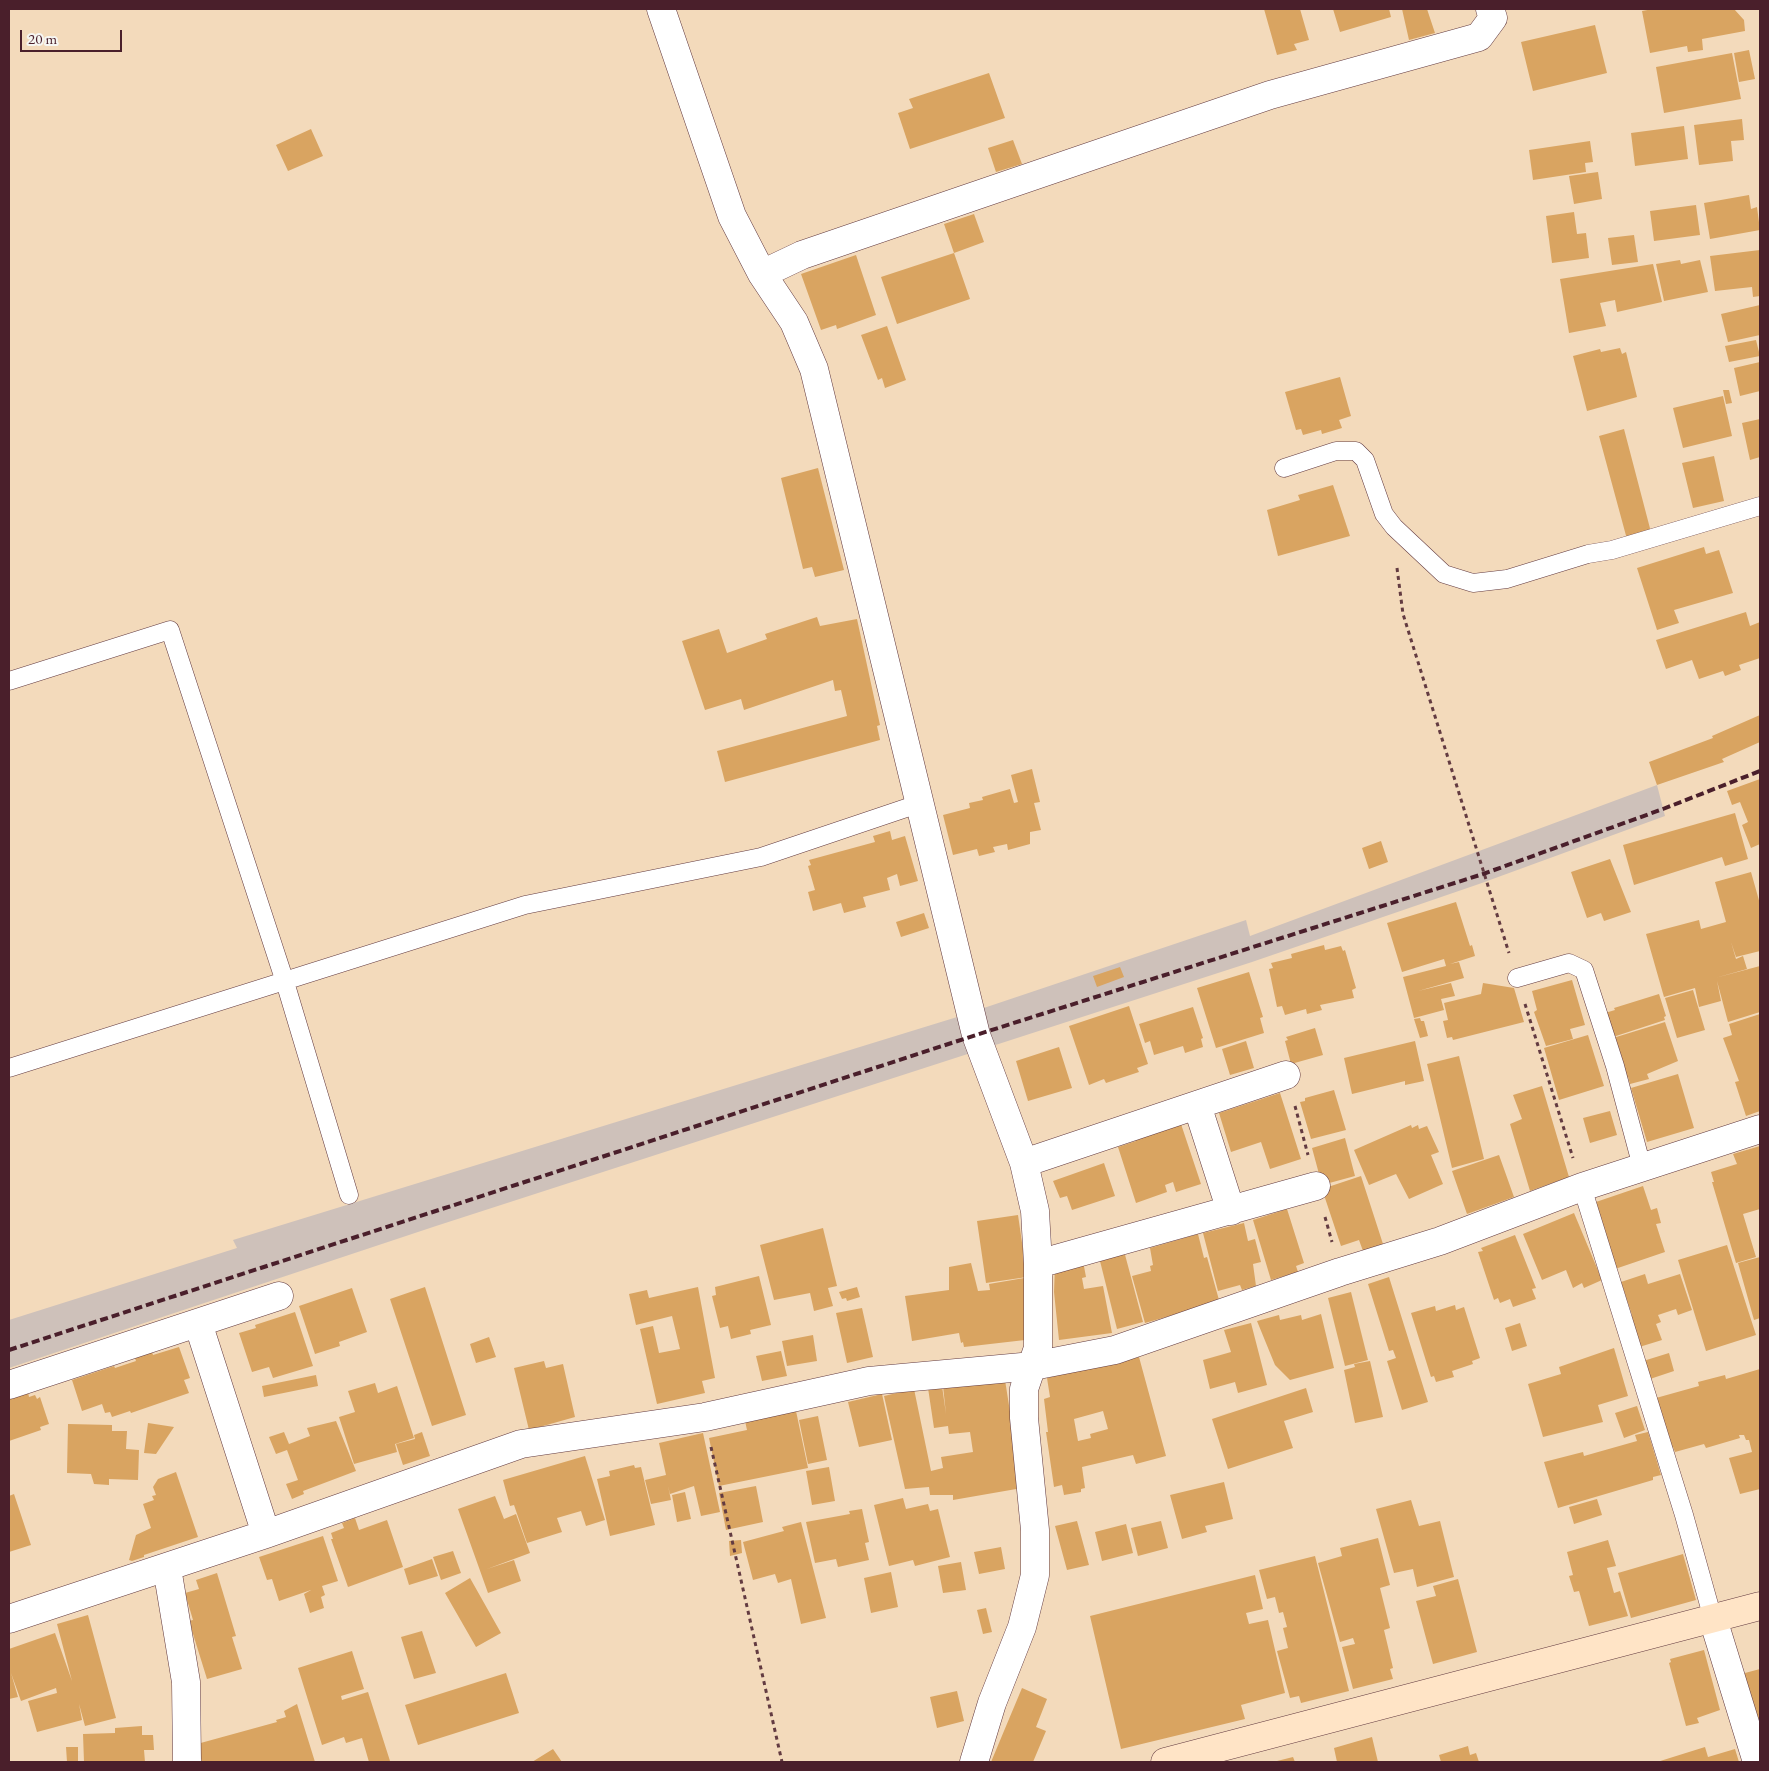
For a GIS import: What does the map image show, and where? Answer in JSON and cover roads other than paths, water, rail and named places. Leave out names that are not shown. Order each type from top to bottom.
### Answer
[{"type":"street","points":[[661,9],[732,216],[762,274],[794,322],[814,369],[976,1035],[1024,1163],[1035,1211],[1038,1264],[1038,1348],[1034,1366],[1024,1389],[1024,1418],[1035,1530],[1034,1574],[1022,1627],[992,1703],[974,1762]]},
{"type":"street","points":[[762,274],[802,255],[1270,95],[1479,37],[1493,18],[1490,9]]},
{"type":"street","points":[[1024,1163],[1286,1075]]},
{"type":"street","points":[[1197,1105],[1231,1211]]},
{"type":"street","points":[[9,1620],[167,1568],[522,1444],[705,1417],[869,1381],[1034,1366],[1115,1350],[1340,1272],[1440,1241],[1582,1187],[1760,1129]]},
{"type":"street","points":[[1038,1264],[1316,1186]]},
{"type":"street","points":[[9,1385],[279,1296]]},
{"type":"street","points":[[198,1323],[266,1534]]},
{"type":"street","points":[[167,1568],[186,1682],[187,1762]]},
{"type":"street","points":[[1165,1762],[1760,1606]]},
{"type":"street","points":[[1713,1619],[1757,1762]]},
{"type":"lane","points":[[1284,468],[1336,451],[1356,451],[1365,460],[1384,514],[1394,527],[1444,574],[1473,583],[1506,579],[1760,506]]},
{"type":"lane","points":[[9,681],[170,630],[285,982],[349,1195]]},
{"type":"lane","points":[[9,1068],[525,905],[761,856],[921,803]]},
{"type":"lane","points":[[1517,978],[1569,963],[1584,970],[1615,1066],[1642,1168]]},
{"type":"lane","points":[[1582,1187],[1684,1515],[1713,1619]]},
{"type":"railway","points":[[9,1350],[976,1035],[1483,874],[1663,809],[1760,771]]}]
